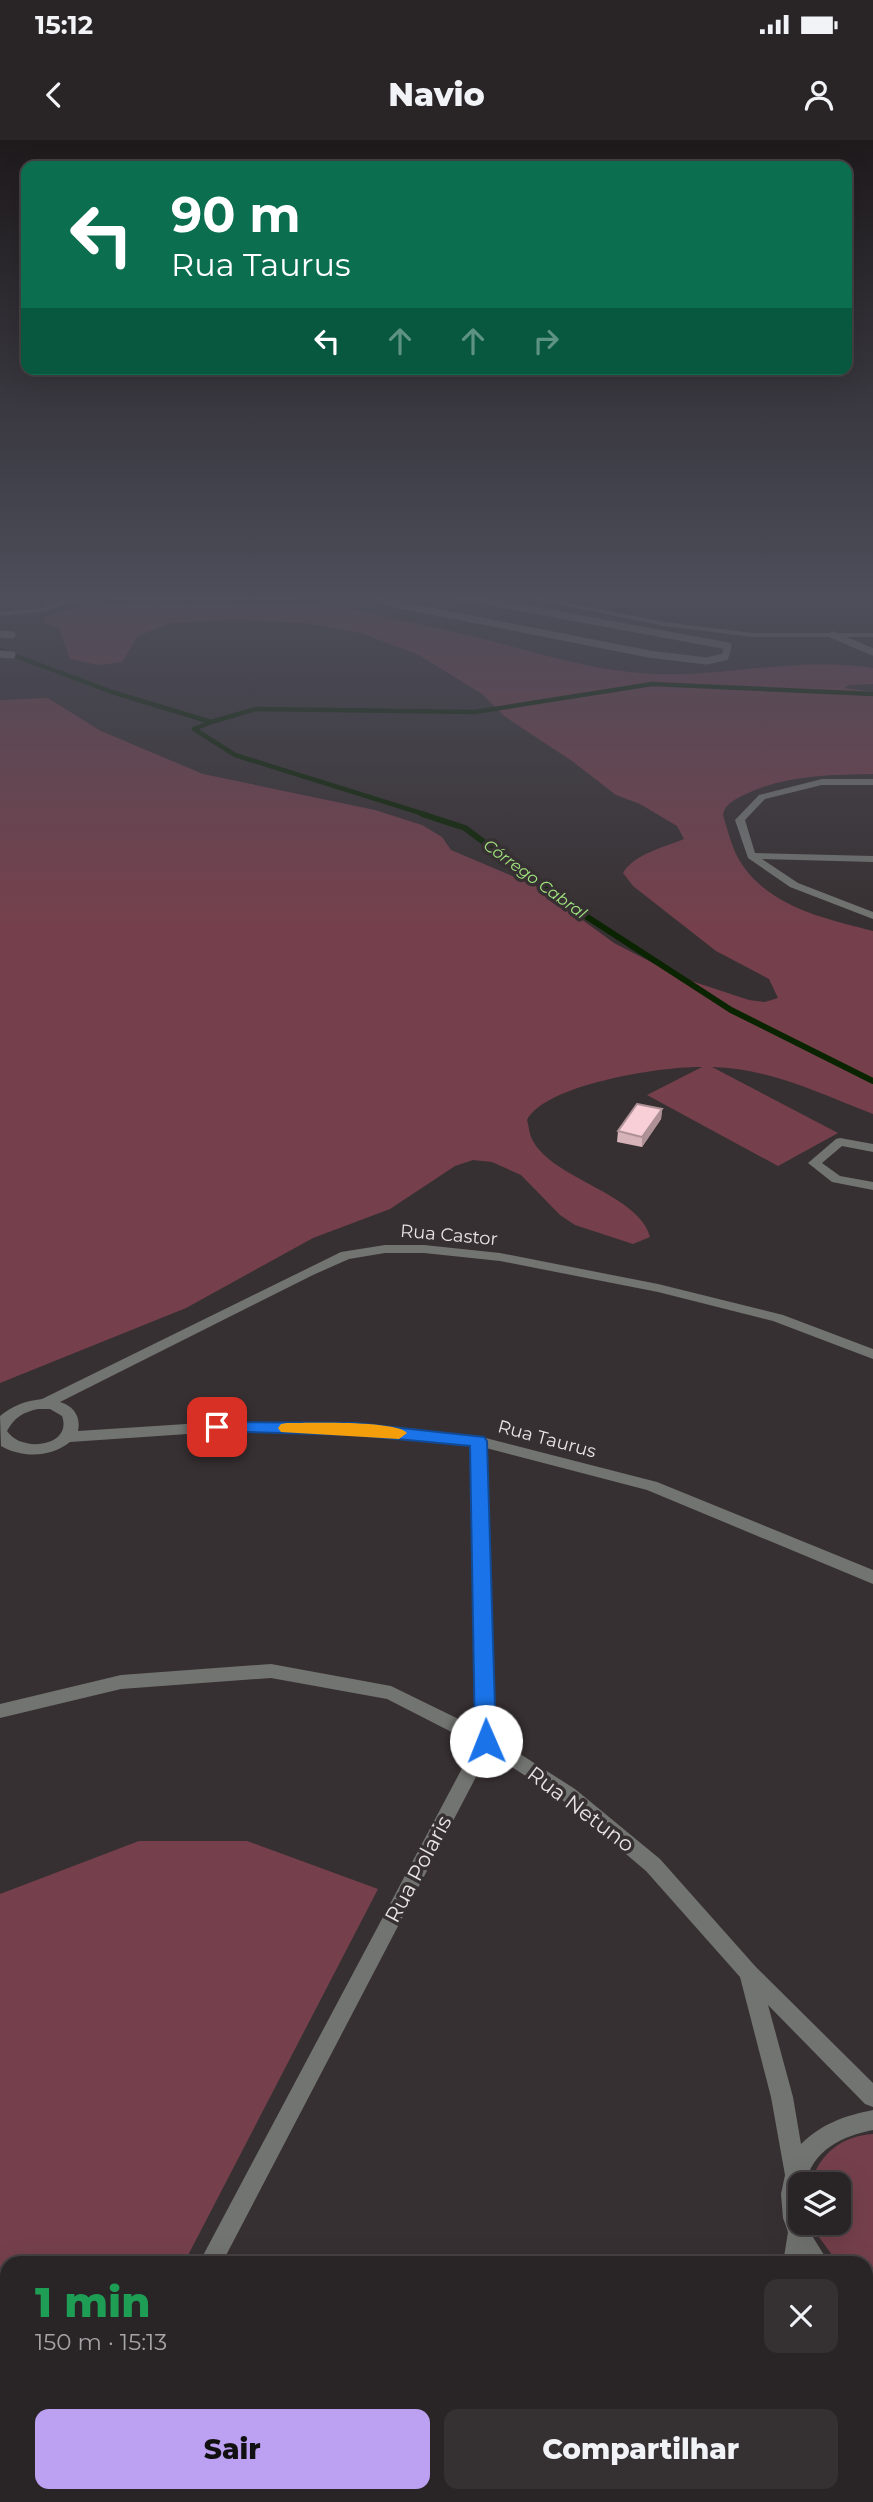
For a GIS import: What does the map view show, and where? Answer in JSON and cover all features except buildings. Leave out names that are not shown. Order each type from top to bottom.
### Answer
[{"type":"street","points":[[873,782],[822,782],[762,797],[740,820],[751,856],[794,885],[873,916]]},
{"type":"street","points":[[751,856],[873,859]]},
{"type":"street","points":[[873,1148],[840,1142],[814,1163],[836,1180],[873,1186]]},
{"type":"street","name":"Rua Castor","points":[[44,1404],[308,1272],[346,1255],[385,1249],[424,1249],[500,1258],[658,1287],[779,1318],[873,1354]]},
{"type":"street","points":[[44,1404],[67,1411],[72,1419],[72,1428],[66,1437],[51,1447],[32,1451],[14,1448],[1,1436],[8,1415],[18,1409],[44,1404]]},
{"type":"street","name":"Rua Taurus","points":[[66,1437],[217,1427],[355,1429],[478,1441],[652,1486],[862,1571],[873,1578]]},
{"type":"street","name":"Rua Polaris","points":[[214,2256],[486,1741],[478,1441]]},
{"type":"street","name":"Rua Netuno","points":[[0,1711],[121,1682],[271,1671],[391,1693],[486,1741],[568,1794],[653,1865],[748,1972],[873,2097]]},
{"type":"street","points":[[748,1972],[782,2097],[796,2172]]},
{"type":"street","points":[[797,2172],[806,2151],[823,2134],[846,2124],[873,2120]]},
{"type":"street","points":[[795,2256],[799,2235]]},
{"type":"street","points":[[801,2235],[814,2256]]},
{"type":"shaded area","points":[[0,706],[61,706],[101,731],[203,774],[375,810],[422,825],[442,837],[451,850],[536,886],[614,943],[682,978],[749,1000],[765,1002],[778,998],[769,979],[716,951],[633,886],[623,873],[642,856],[684,839],[677,826],[640,804],[616,795],[572,761],[504,716],[494,706],[873,706],[873,774],[824,776],[777,783],[735,800],[726,807],[723,815],[737,856],[763,887],[815,915],[873,931],[873,1114],[775,1077],[712,1067],[838,1133],[778,1166],[647,1095],[702,1067],[635,1074],[580,1087],[538,1107],[527,1120],[532,1139],[543,1154],[558,1166],[630,1209],[643,1222],[650,1237],[633,1244],[575,1225],[560,1215],[521,1175],[492,1162],[473,1160],[455,1166],[390,1209],[313,1238],[186,1308],[0,1383]]},
{"type":"shaded area","points":[[139,1841],[247,1841],[378,1889],[188,2256],[0,2256],[0,1894]]},
{"type":"shaded area","points":[[873,2134],[873,2256],[833,2256],[817,2235],[851,2235],[851,2172],[815,2172],[833,2148],[851,2138]]},
{"type":"waterway","name":"Córrego Cabral","points":[[159,706],[211,722]]},
{"type":"waterway","name":"Córrego Cabral","points":[[211,722],[256,709],[475,712],[511,706]]},
{"type":"waterway","name":"Córrego Cabral","points":[[211,722],[194,729],[235,755],[427,815]]},
{"type":"waterway","name":"Córrego Cabral","points":[[422,814],[465,828],[561,900],[731,1010],[873,1081]]},
{"type":"slow traffic","points":[[287,1428],[399,1433]]},
{"type":"route","points":[[217,1427],[355,1429],[478,1441],[486,1741]]}]
